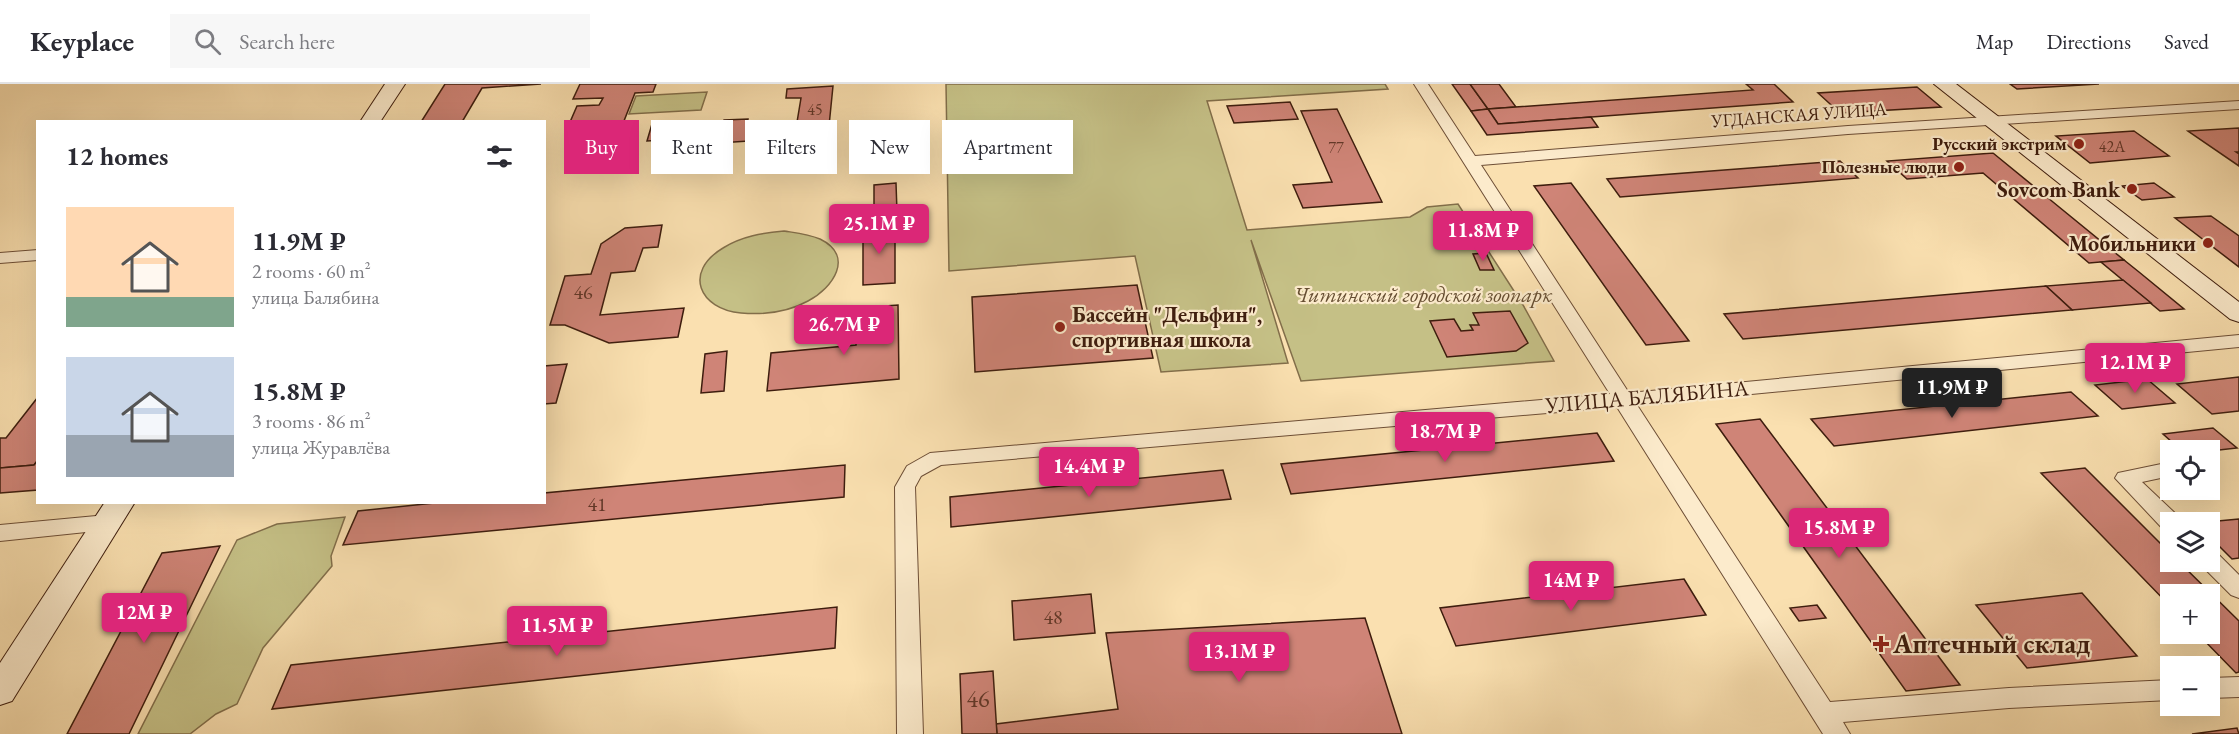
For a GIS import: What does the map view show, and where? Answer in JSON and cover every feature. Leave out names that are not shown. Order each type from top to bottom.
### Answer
[{"type":"main road","points":[[371,120],[395,84]]},
{"type":"main road","points":[[1944,84],[2239,314]]},
{"type":"main road","points":[[0,691],[114,513]]},
{"type":"street","points":[[1422,84],[1837,734]]},
{"type":"street","name":"УГДАНСКАЯ УЛИЦА","points":[[1470,161],[1848,130],[2239,105]]},
{"type":"street","points":[[0,258],[36,255]]},
{"type":"street","name":"УЛИЦА БАЛЯБИНА","points":[[910,734],[905,487],[914,471],[937,458],[1622,399],[2239,340]]},
{"type":"street","points":[[2160,471],[2125,478],[2160,512]]},
{"type":"street","points":[[0,533],[114,513]]},
{"type":"street","points":[[2220,570],[2239,589]]},
{"type":"street","points":[[2220,688],[2239,687]]},
{"type":"street","points":[[1824,713],[2009,698],[2160,690]]},
{"type":"green space","name":"Читинский городской зоопарк","points":[[946,84],[1385,84],[1388,89],[1207,101],[1247,230],[1410,217],[1427,207],[1458,204],[1523,305],[1554,361],[1301,381],[1251,240],[1288,363],[1161,372],[1135,256],[949,271],[947,174],[1073,174],[1073,120],[947,120]]},
{"type":"green space","points":[[707,92],[701,110],[629,114],[636,96]]},
{"type":"green space","points":[[784,231],[820,239],[831,246],[836,254],[838,263],[832,280],[817,295],[792,308],[758,314],[727,310],[715,305],[706,297],[701,288],[700,278],[703,268],[711,258],[723,248],[745,238]]},
{"type":"green space","points":[[345,517],[331,556],[332,566],[263,648],[237,704],[216,714],[190,734],[138,734],[237,540],[277,524]]},
{"type":"building","points":[[445,84],[541,84],[482,88],[463,120],[422,120]]},
{"type":"building","points":[[580,84],[656,84],[653,92],[635,93],[624,120],[571,120],[577,106],[599,105],[603,98],[573,99]]},
{"type":"building","points":[[1452,84],[1470,84],[1488,109],[1471,111]]},
{"type":"building","points":[[1470,84],[1499,84],[1516,107],[1488,109]]},
{"type":"building","points":[[1746,84],[1774,84],[1793,102],[1498,124],[1488,109],[1753,90]]},
{"type":"building","points":[[2010,84],[2099,84],[2017,89]]},
{"type":"building","points":[[833,86],[830,120],[797,120],[801,98],[786,98],[787,89]]},
{"type":"building","points":[[1917,87],[1941,107],[1840,113],[1818,93]]},
{"type":"building","points":[[1290,102],[1298,119],[1234,123],[1227,106]]},
{"type":"building","points":[[1337,109],[1382,202],[1303,208],[1293,185],[1332,182],[1301,111]]},
{"type":"building","points":[[1488,109],[1498,124],[1591,117],[1598,127],[1487,135],[1471,111]]},
{"type":"building","points":[[748,119],[745,120],[745,141],[733,142],[733,120],[724,120]]},
{"type":"building","points":[[651,127],[651,141],[647,141]]},
{"type":"building","points":[[2239,128],[2239,152],[2236,152],[2239,154],[2239,166],[2188,131]]},
{"type":"building","points":[[2134,131],[2169,156],[2090,163],[2056,136]]},
{"type":"building","points":[[1993,153],[2124,260],[2089,263],[1983,173],[1907,179],[1887,161]]},
{"type":"building","points":[[1840,161],[1858,178],[1620,197],[1607,179]]},
{"type":"building","points":[[896,183],[897,212],[874,214],[874,185]]},
{"type":"building","points":[[1571,183],[1689,341],[1646,345],[1534,186]]},
{"type":"building","points":[[2154,183],[2174,197],[2142,200],[2122,186]]},
{"type":"building","points":[[2211,216],[2239,236],[2239,267],[2175,218]]},
{"type":"building","points":[[662,225],[658,247],[643,248],[635,271],[611,273],[600,315],[684,308],[678,337],[609,343],[565,325],[550,325],[565,276],[591,274],[601,244],[625,228]]},
{"type":"building","points":[[895,225],[895,283],[863,285],[863,227]]},
{"type":"building","points":[[1486,253],[1494,270],[1480,270],[1473,254]]},
{"type":"building","points":[[2124,260],[2184,309],[2160,311],[2101,262]]},
{"type":"building","points":[[2123,280],[2151,303],[2072,310],[2046,286]]},
{"type":"building","name":"Бассейн \"Дельфин\", спортивная школа","points":[[1137,285],[1153,358],[975,372],[972,297]]},
{"type":"building","points":[[2046,286],[2072,310],[1743,339],[1724,314]]},
{"type":"building","points":[[898,305],[899,379],[767,391],[771,353],[856,345],[857,308]]},
{"type":"building","points":[[1510,311],[1528,343],[1516,351],[1447,357],[1430,321],[1454,319],[1461,331],[1473,330],[1470,325],[1479,325],[1473,313]]},
{"type":"building","points":[[727,351],[724,391],[701,393],[705,354]]},
{"type":"building","points":[[567,364],[556,403],[546,404],[546,366]]},
{"type":"building","points":[[2239,377],[2239,411],[2212,414],[2177,384]]},
{"type":"building","points":[[2147,379],[2175,403],[2122,409],[2095,385]]},
{"type":"building","points":[[2071,392],[2098,416],[1834,446],[1811,419]]},
{"type":"building","points":[[36,400],[36,462],[34,465],[0,468],[0,438],[6,438]]},
{"type":"building","points":[[1760,419],[1960,685],[1906,691],[1716,424]]},
{"type":"building","points":[[2213,428],[2237,448],[2220,450],[2220,440],[2170,440],[2163,434]]},
{"type":"building","points":[[1597,433],[1614,461],[1291,494],[1281,464]]},
{"type":"building","points":[[36,462],[36,490],[0,493],[0,468],[34,465]]},
{"type":"building","points":[[845,465],[844,497],[343,545],[358,511],[425,504],[546,504],[546,493]]},
{"type":"building","points":[[2085,468],[2160,543],[2160,572],[2189,572],[2201,584],[2160,584],[2160,596],[2041,473]]},
{"type":"building","points":[[1223,470],[1231,499],[951,527],[950,497]]},
{"type":"building","points":[[2239,519],[2239,558],[2232,559],[2220,547],[2220,521]]},
{"type":"building","points":[[220,546],[129,734],[67,734],[162,553]]},
{"type":"building","points":[[1684,579],[1706,615],[1456,646],[1440,608]]},
{"type":"building","points":[[2082,593],[2137,656],[2027,668],[1976,605]]},
{"type":"building","points":[[1091,594],[1095,633],[1014,640],[1012,601]]},
{"type":"building","points":[[2220,602],[2239,621],[2239,672],[2236,673],[2208,644],[2220,644]]},
{"type":"building","points":[[1817,605],[1826,618],[1799,621],[1790,608]]},
{"type":"building","points":[[837,607],[835,648],[272,709],[291,665]]},
{"type":"building","points":[[1365,618],[1402,734],[997,734],[996,724],[1118,709],[1106,633]]},
{"type":"building","points":[[993,671],[997,734],[962,734],[960,674]]},
{"type":"building","points":[[2237,728],[2239,734],[2192,734]]},
{"type":"place","name":"Русский экстрим","points":[[2079,144]]},
{"type":"place","name":"Полезные люди","points":[[1959,167]]},
{"type":"place","name":"Sovcom Bank","points":[[2132,189]]},
{"type":"place","name":"Мобильники","points":[[2208,243]]},
{"type":"place","name":"Бассейн \"Дельфин\", спортивная школа","points":[[1060,327]]},
{"type":"place","name":"Аптечный склад","points":[[1881,644]]}]
